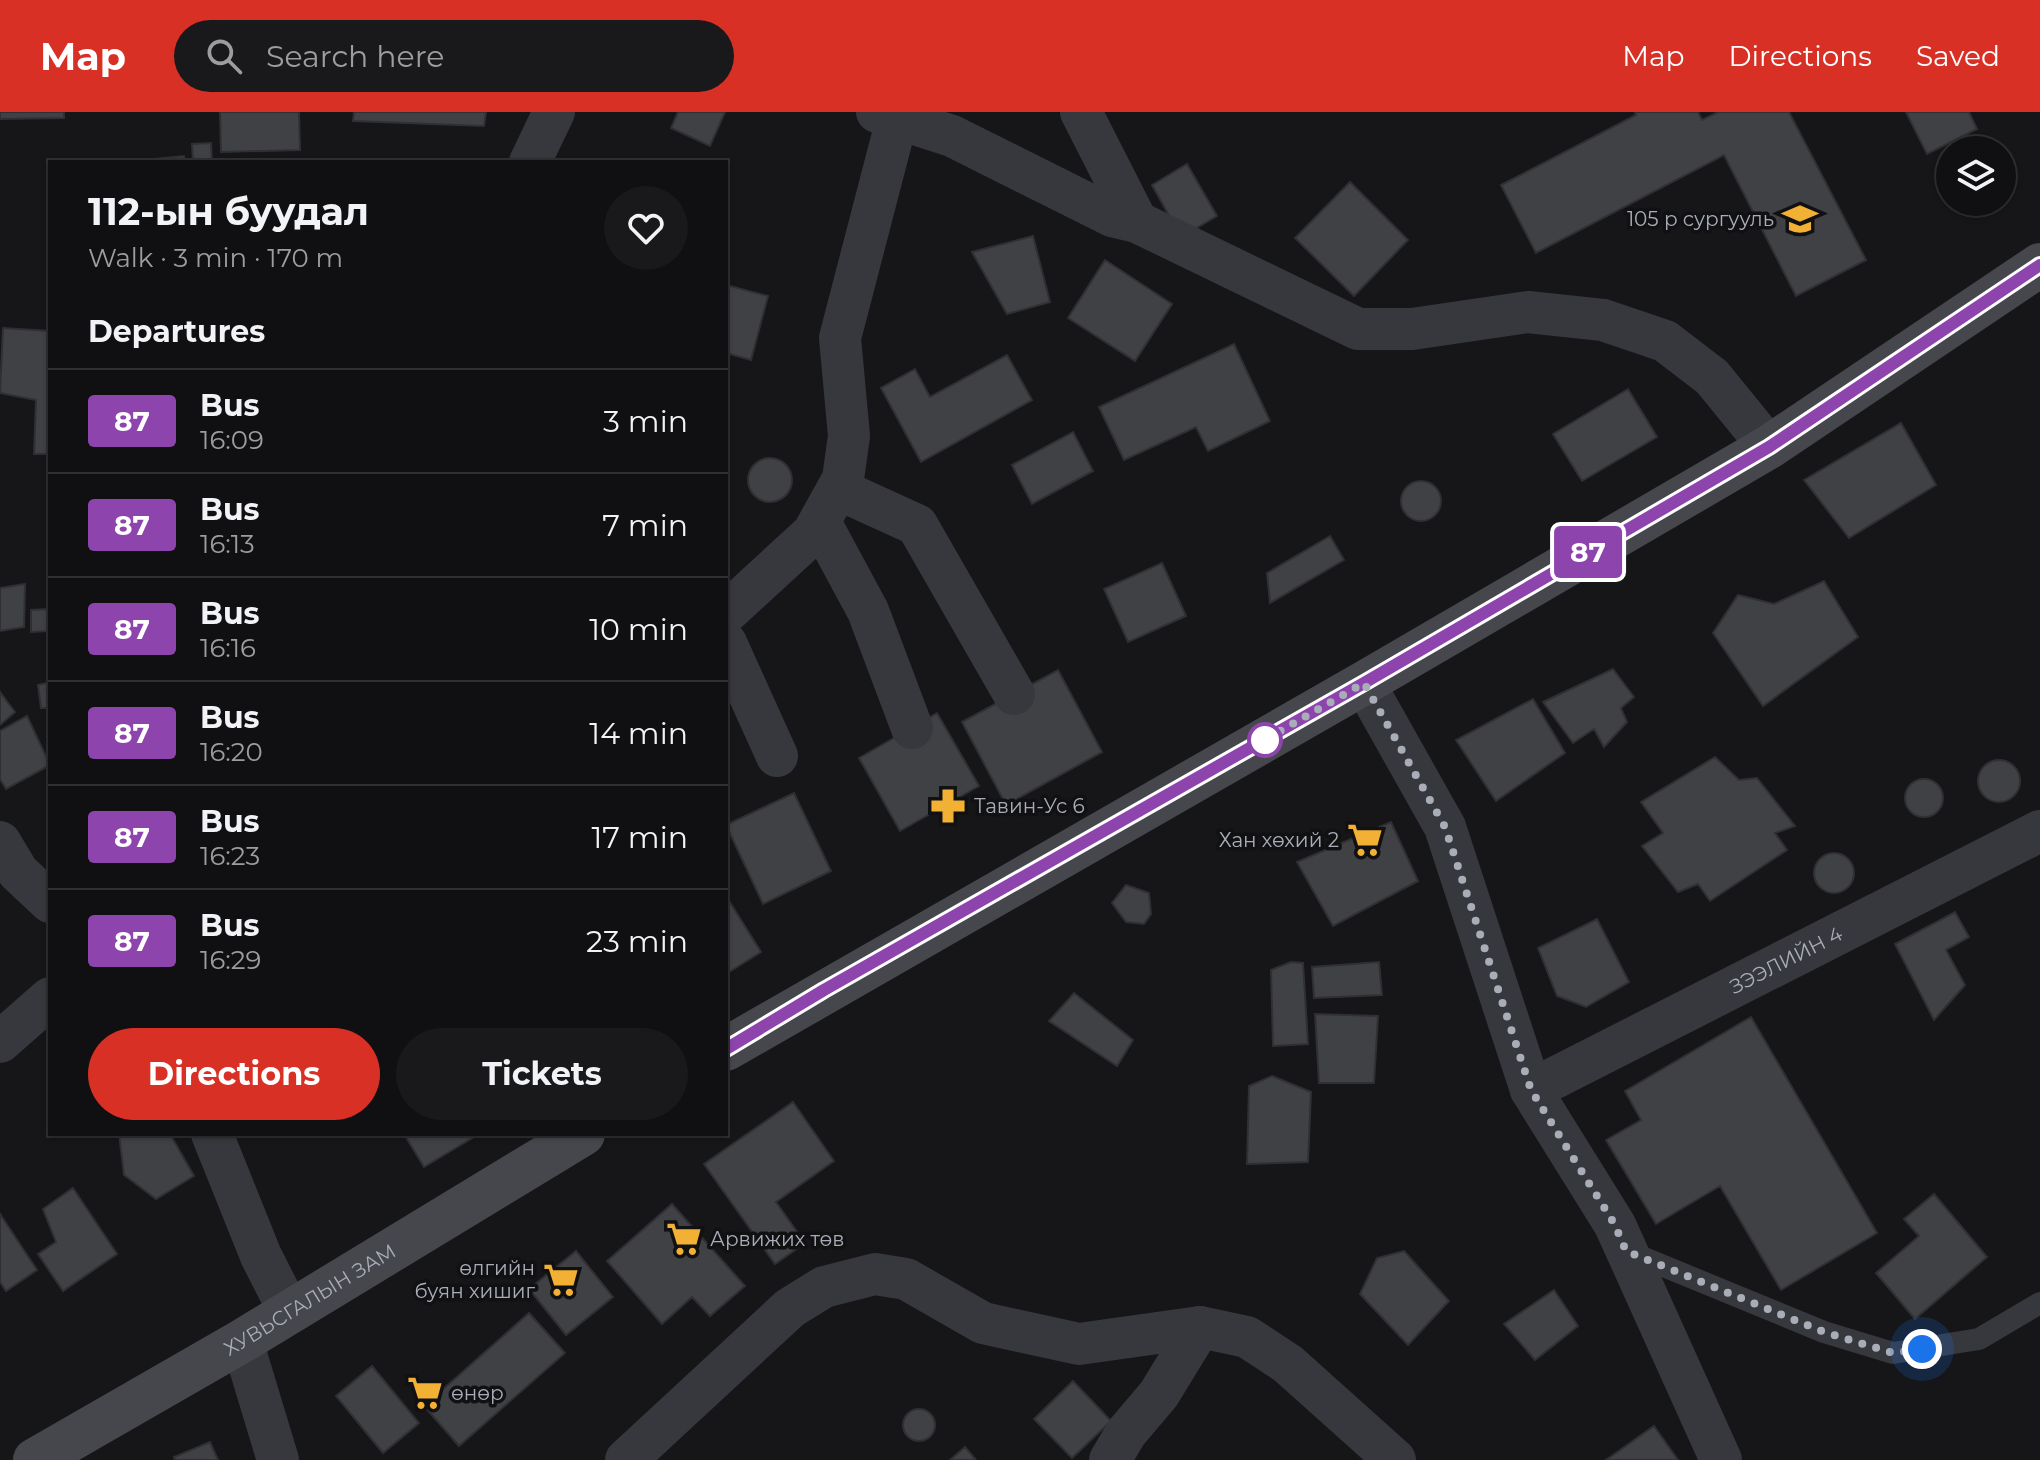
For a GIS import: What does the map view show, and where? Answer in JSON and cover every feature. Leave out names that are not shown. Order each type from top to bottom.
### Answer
[{"type":"main road","points":[[728,1048],[1769,447],[2040,265]]},
{"type":"main road","name":"ХУВЬСГАЛЫН ЗАМ","points":[[35,1460],[242,1341],[580,1136]]},
{"type":"street","points":[[531,160],[554,112]]},
{"type":"street","points":[[1081,112],[1137,222]]},
{"type":"street","points":[[728,611],[813,533],[843,479],[849,436],[840,338],[887,116],[952,136],[1112,216],[1137,222],[1358,329],[1412,329],[1528,312],[1603,320],[1665,341],[1712,377],[1769,447]]},
{"type":"street","points":[[829,506],[917,525],[1014,694]]},
{"type":"street","points":[[829,506],[912,728]]},
{"type":"street","points":[[728,647],[777,756]]},
{"type":"street","points":[[1364,683],[1445,827],[1531,1090],[1615,1225],[1721,1460]]},
{"type":"street","name":"ЗЭЭЛИЙН 4","points":[[1531,1090],[2040,831]]},
{"type":"street","points":[[6,862],[48,900]]},
{"type":"street","points":[[0,1042],[48,1000]]},
{"type":"street","points":[[213,1136],[261,1256],[289,1311]]},
{"type":"street","points":[[626,1460],[790,1308],[824,1287],[875,1274],[906,1279],[983,1323],[1079,1344],[1200,1327],[1247,1337],[1288,1364],[1395,1460]]},
{"type":"street","points":[[1110,1460],[1126,1433],[1159,1394],[1200,1327]]},
{"type":"street","points":[[242,1341],[278,1460]]},
{"type":"lane","points":[[1626,1251],[1824,1332],[1893,1353],[1979,1339],[2040,1303]]},
{"type":"building","points":[[0,112],[64,112],[64,118],[0,119]]},
{"type":"building","points":[[220,112],[299,112],[300,150],[221,152]]},
{"type":"building","points":[[354,112],[486,112],[484,126],[353,121]]},
{"type":"building","points":[[678,112],[725,112],[710,146],[671,128]]},
{"type":"building","name":"105 р сургууль","points":[[1635,112],[1698,112],[1702,120],[1718,112],[1789,112],[1866,260],[1796,296],[1724,155],[1536,253],[1501,185],[1636,115]]},
{"type":"building","points":[[1906,112],[1969,112],[1977,129],[1963,136],[1936,136],[1936,150],[1927,154]]},
{"type":"building","points":[[211,143],[212,160],[193,160],[192,144]]},
{"type":"building","points":[[184,156],[184,160],[145,160]]},
{"type":"building","points":[[1187,164],[1217,216],[1181,237],[1152,185]]},
{"type":"building","points":[[1350,182],[1408,240],[1354,296],[1295,238]]},
{"type":"building","points":[[1033,236],[1050,302],[1007,314],[972,252]]},
{"type":"building","points":[[1105,260],[1172,304],[1135,361],[1068,318]]},
{"type":"building","points":[[728,286],[768,296],[751,360],[728,354]]},
{"type":"building","points":[[3,328],[48,331],[48,454],[34,454],[36,400],[0,393]]},
{"type":"building","points":[[1234,344],[1270,421],[1208,451],[1196,427],[1124,460],[1099,407]]},
{"type":"building","points":[[1007,355],[1032,400],[921,462],[881,388],[915,369],[930,397]]},
{"type":"building","points":[[1628,389],[1657,437],[1582,481],[1553,434]]},
{"type":"building","points":[[1901,423],[1936,485],[1849,538],[1804,480]]},
{"type":"building","points":[[1073,432],[1093,471],[1032,504],[1012,465]]},
{"type":"building","points":[[770,458],[785,465],[792,480],[785,495],[770,502],[755,495],[748,480],[755,465]]},
{"type":"building","points":[[1421,481],[1435,487],[1441,501],[1435,515],[1421,521],[1407,515],[1401,501],[1407,487]]},
{"type":"building","points":[[1330,536],[1344,560],[1270,603],[1267,573]]},
{"type":"building","points":[[1162,563],[1186,616],[1128,642],[1104,589]]},
{"type":"building","points":[[1824,581],[1858,637],[1763,706],[1713,633],[1738,595],[1774,604]]},
{"type":"building","points":[[25,584],[24,627],[0,631],[0,588]]},
{"type":"building","points":[[48,609],[48,631],[31,632],[31,610]]},
{"type":"building","points":[[1613,669],[1634,697],[1621,708],[1627,722],[1604,747],[1594,729],[1573,743],[1543,702]]},
{"type":"building","points":[[1058,670],[1102,752],[1006,805],[962,722]]},
{"type":"building","points":[[48,682],[48,708],[41,708],[38,685]]},
{"type":"building","points":[[0,692],[15,712],[0,725]]},
{"type":"building","points":[[1533,699],[1565,753],[1496,801],[1456,740]]},
{"type":"building","points":[[937,713],[979,786],[900,831],[859,758]]},
{"type":"building","points":[[27,716],[48,766],[6,789],[0,779],[0,731]]},
{"type":"building","points":[[1715,757],[1739,780],[1757,778],[1795,826],[1775,833],[1787,850],[1710,901],[1698,884],[1678,892],[1642,846],[1663,833],[1641,802]]},
{"type":"building","points":[[1999,760],[2014,766],[2020,781],[2014,796],[1999,802],[1984,796],[1978,781],[1984,766]]},
{"type":"building","points":[[1924,779],[1937,785],[1943,798],[1937,811],[1924,817],[1911,811],[1905,798],[1911,785]]},
{"type":"building","points":[[794,793],[831,871],[763,904],[728,824]]},
{"type":"building","points":[[1391,822],[1418,881],[1333,926],[1297,862]]},
{"type":"building","points":[[1834,853],[1848,859],[1854,873],[1848,887],[1834,893],[1820,887],[1814,873],[1820,859]]},
{"type":"building","points":[[1126,885],[1149,893],[1151,914],[1144,924],[1126,922],[1112,903]]},
{"type":"building","points":[[728,899],[761,952],[728,973]]},
{"type":"building","points":[[1955,912],[1969,937],[1946,950],[1965,985],[1934,1020],[1895,944]]},
{"type":"building","points":[[1597,919],[1629,982],[1586,1007],[1557,996],[1538,948]]},
{"type":"building","points":[[1291,962],[1303,963],[1308,1044],[1273,1046],[1271,970]]},
{"type":"building","points":[[1379,962],[1382,995],[1314,998],[1312,967]]},
{"type":"building","points":[[1074,993],[1133,1040],[1117,1066],[1049,1021]]},
{"type":"building","points":[[1315,1014],[1378,1016],[1374,1083],[1319,1083]]},
{"type":"building","points":[[1751,1017],[1877,1233],[1781,1290],[1720,1186],[1656,1224],[1606,1140],[1641,1120],[1625,1091]]},
{"type":"building","points":[[1272,1076],[1311,1092],[1308,1162],[1247,1164],[1249,1086]]},
{"type":"building","points":[[793,1102],[834,1161],[776,1202],[805,1243],[775,1264],[704,1164]]},
{"type":"building","points":[[119,1136],[171,1136],[194,1176],[156,1199],[124,1175]]},
{"type":"building","points":[[405,1136],[476,1136],[424,1167]]},
{"type":"building","points":[[73,1188],[117,1254],[63,1291],[38,1254],[56,1242],[43,1209]]},
{"type":"building","points":[[1934,1194],[1987,1257],[1915,1319],[1876,1273],[1919,1236],[1904,1219]]},
{"type":"building","points":[[672,1204],[745,1286],[710,1316],[692,1297],[662,1324],[607,1261]]},
{"type":"building","points":[[0,1214],[37,1270],[6,1291],[0,1282]]},
{"type":"building","points":[[576,1251],[613,1297],[566,1335],[529,1289]]},
{"type":"building","points":[[1404,1251],[1449,1301],[1408,1345],[1360,1294],[1377,1258]]},
{"type":"building","points":[[1554,1290],[1578,1326],[1535,1360],[1504,1324]]},
{"type":"building","points":[[529,1313],[565,1353],[459,1446],[424,1406]]},
{"type":"building","points":[[372,1366],[419,1423],[383,1453],[336,1396]]},
{"type":"building","points":[[1073,1381],[1111,1421],[1072,1458],[1034,1419]]},
{"type":"building","points":[[919,1409],[930,1414],[935,1425],[930,1436],[919,1441],[908,1436],[903,1425],[908,1414]]},
{"type":"building","points":[[1654,1426],[1678,1460],[1606,1460]]},
{"type":"building","points":[[210,1442],[218,1460],[175,1460],[174,1457]]},
{"type":"building","points":[[965,1447],[976,1460],[950,1460]]},
{"type":"bus line","name":"87","points":[[728,1048],[1769,447],[2040,265]]},
{"type":"place","name":"105 р сургууль","points":[[1800,219]]},
{"type":"place","name":"Тавин-Ус 6","points":[[948,806]]},
{"type":"place","name":"Хан хөхий 2","points":[[1365,840]]},
{"type":"place","name":"Арвижих төв","points":[[684,1239]]},
{"type":"place","name":"өлгийн буян хишиг","points":[[561,1280]]},
{"type":"place","name":"өнөр","points":[[425,1393]]},
{"type":"route","points":[[1265,740],[1254,746],[1364,683],[1445,827],[1531,1090],[1615,1225],[1626,1251],[1824,1332],[1893,1353],[1922,1349]]}]
